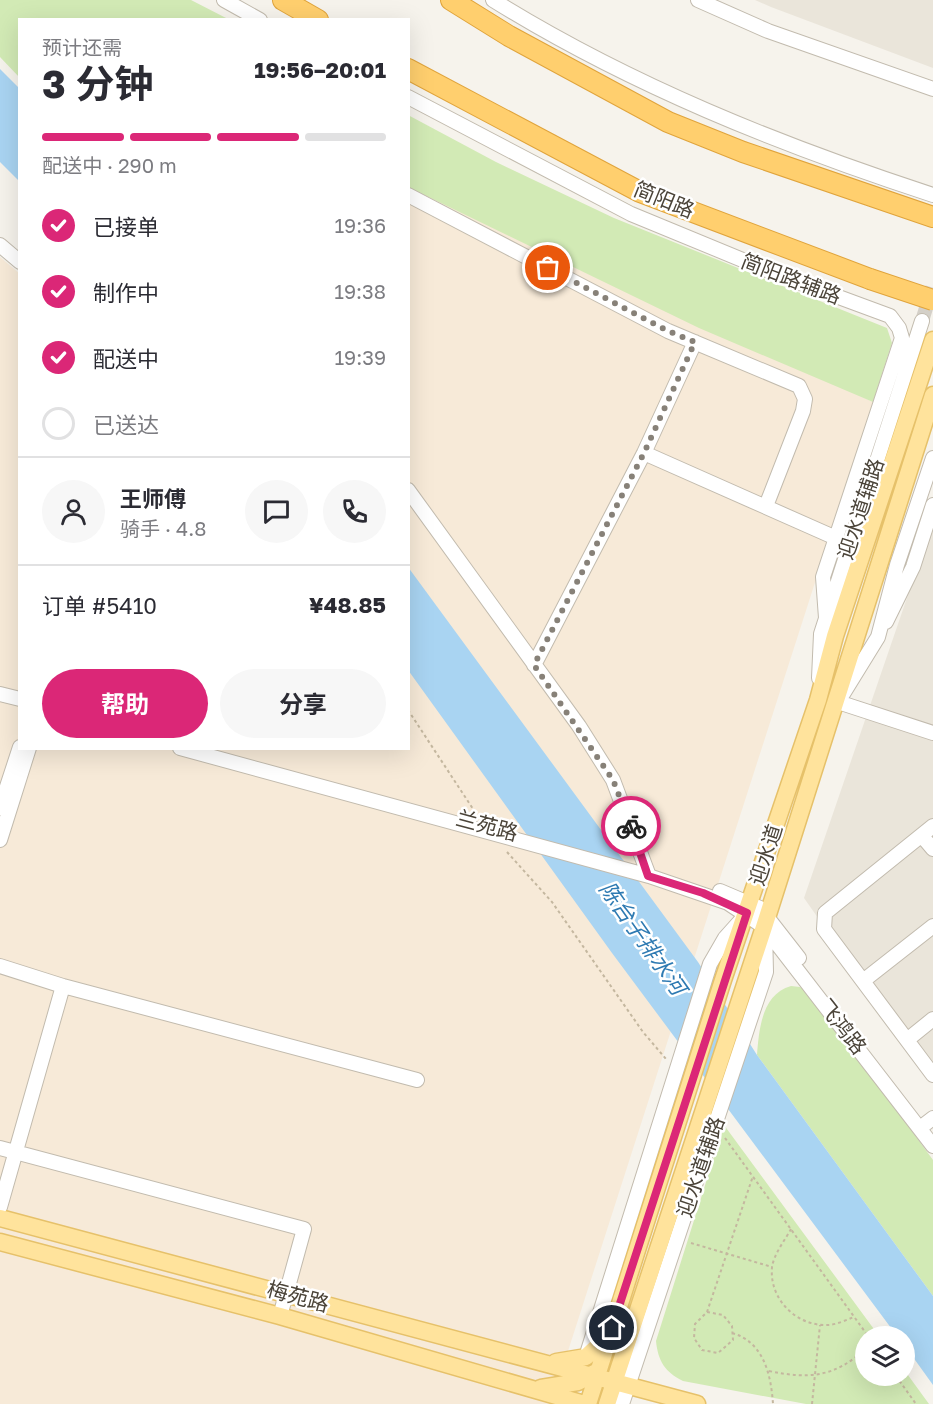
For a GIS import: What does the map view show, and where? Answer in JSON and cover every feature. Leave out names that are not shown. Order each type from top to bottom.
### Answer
[{"type":"highway","points":[[283,0],[314,18]]},
{"type":"highway","points":[[454,1],[509,36],[668,122],[743,152],[933,217]]},
{"type":"highway","name":"简阳路","points":[[410,70],[640,192],[870,279],[933,300]]},
{"type":"main road","name":"迎水道","points":[[582,1388],[612,1328],[723,980],[818,700],[835,636],[933,340]]},
{"type":"main road","name":"迎水道","points":[[608,1404],[621,1383],[631,1330],[766,921],[933,394]]},
{"type":"main road","name":"梅苑路","points":[[0,1218],[538,1361]]},
{"type":"main road","name":"梅苑路","points":[[0,1242],[280,1316],[525,1387],[582,1388],[621,1383],[697,1404]]},
{"type":"main road","points":[[582,1388],[631,1330]]},
{"type":"main road","points":[[538,1361],[582,1388]]},
{"type":"main road","points":[[538,1361],[560,1362],[582,1388]]},
{"type":"main road","points":[[525,1387],[548,1404]]},
{"type":"street","points":[[493,0],[603,62],[683,101],[814,155],[933,195]]},
{"type":"street","points":[[698,0],[768,30],[933,89]]},
{"type":"street","points":[[229,3],[241,18]]},
{"type":"street","points":[[229,3],[256,18]]},
{"type":"street","name":"简阳路辅路","points":[[410,99],[632,214],[778,275],[890,316],[899,328],[902,338],[899,353],[823,576],[826,618]]},
{"type":"street","points":[[410,196],[668,331],[799,386],[805,399],[766,506]]},
{"type":"street","points":[[0,238],[18,252]]},
{"type":"street","points":[[0,245],[18,260]]},
{"type":"street","name":"迎水道辅路","points":[[818,700],[821,634],[922,321]]},
{"type":"street","points":[[534,665],[644,453],[695,342]]},
{"type":"street","points":[[644,453],[836,538]]},
{"type":"street","points":[[878,637],[897,565],[933,458]]},
{"type":"street","points":[[410,493],[534,665],[613,780],[642,871]]},
{"type":"street","points":[[933,505],[913,567],[878,637],[835,705],[933,733]]},
{"type":"street","points":[[0,694],[18,698]]},
{"type":"street","points":[[0,700],[18,704]]},
{"type":"street","points":[[0,810],[19,750]]},
{"type":"street","points":[[0,840],[28,750]]},
{"type":"street","name":"兰苑路","points":[[188,750],[642,871],[749,908]]},
{"type":"street","name":"兰苑路","points":[[208,750],[486,829]]},
{"type":"street","points":[[933,826],[825,913],[824,929],[933,1075]]},
{"type":"street","points":[[922,836],[933,849]]},
{"type":"street","points":[[582,1388],[709,968],[725,938],[749,908]]},
{"type":"street","name":"飞鸿路","points":[[749,908],[766,921],[928,1124],[933,1146]]},
{"type":"street","name":"迎水道辅路","points":[[622,1404],[621,1383],[677,1239],[766,972],[766,921]]},
{"type":"street","points":[[863,981],[933,926]]},
{"type":"street","points":[[0,966],[63,986],[417,1080]]},
{"type":"street","points":[[0,1207],[63,986]]},
{"type":"street","points":[[907,1040],[933,1019]]},
{"type":"street","points":[[0,1148],[304,1229],[280,1316]]},
{"type":"path","points":[[410,713],[486,829],[552,902],[638,1025],[677,1069]]},
{"type":"path","points":[[715,1124],[861,1326]]},
{"type":"path","points":[[707,1312],[723,1315],[732,1326],[733,1340],[718,1353],[702,1350],[694,1338],[695,1324],[707,1312],[753,1176]]},
{"type":"path","points":[[791,1229],[772,1267],[777,1292],[787,1311],[807,1323],[829,1326],[854,1317]]},
{"type":"path","points":[[677,1239],[772,1267]]},
{"type":"path","points":[[812,1404],[820,1324]]},
{"type":"path","points":[[732,1333],[742,1336],[751,1344],[769,1371],[773,1404]]},
{"type":"path","points":[[769,1371],[795,1376],[828,1373],[855,1359]]},
{"type":"path","points":[[903,1386],[916,1404]]},
{"type":"shaded area","points":[[755,0],[933,0],[933,68],[771,7]]},
{"type":"shaded area","points":[[410,187],[873,402],[551,1404],[0,1404],[0,257],[18,272],[18,750],[410,750]]},
{"type":"shaded area","points":[[933,522],[933,1081],[804,898]]},
{"type":"green space","points":[[0,0],[191,0],[226,18],[18,18],[18,76],[0,57]]},
{"type":"green space","points":[[410,116],[496,162],[614,218],[887,328],[892,343],[873,402],[699,328],[410,188]]},
{"type":"green space","points":[[791,986],[800,987],[814,996],[933,1160],[933,1296],[757,1055],[761,1024],[768,1004],[781,990]]},
{"type":"green space","points":[[724,1125],[872,1326],[855,1326],[855,1386],[915,1385],[929,1404],[806,1404],[683,1381],[671,1374],[664,1365],[656,1341]]},
{"type":"water","points":[[0,69],[18,87],[18,180],[0,162]]},
{"type":"water","name":"陈台子排水河","points":[[410,570],[698,962],[757,1055],[933,1296],[933,1385],[915,1360],[915,1326],[890,1326],[612,953],[410,673]]},
{"type":"tunnel","points":[[922,321],[933,285]]},
{"type":"way so far","points":[[548,268],[668,331],[695,342],[644,453],[534,665],[579,726],[613,780],[631,826]]},
{"type":"route","points":[[612,1328],[723,980],[747,913],[703,893],[648,876],[631,826]]}]
